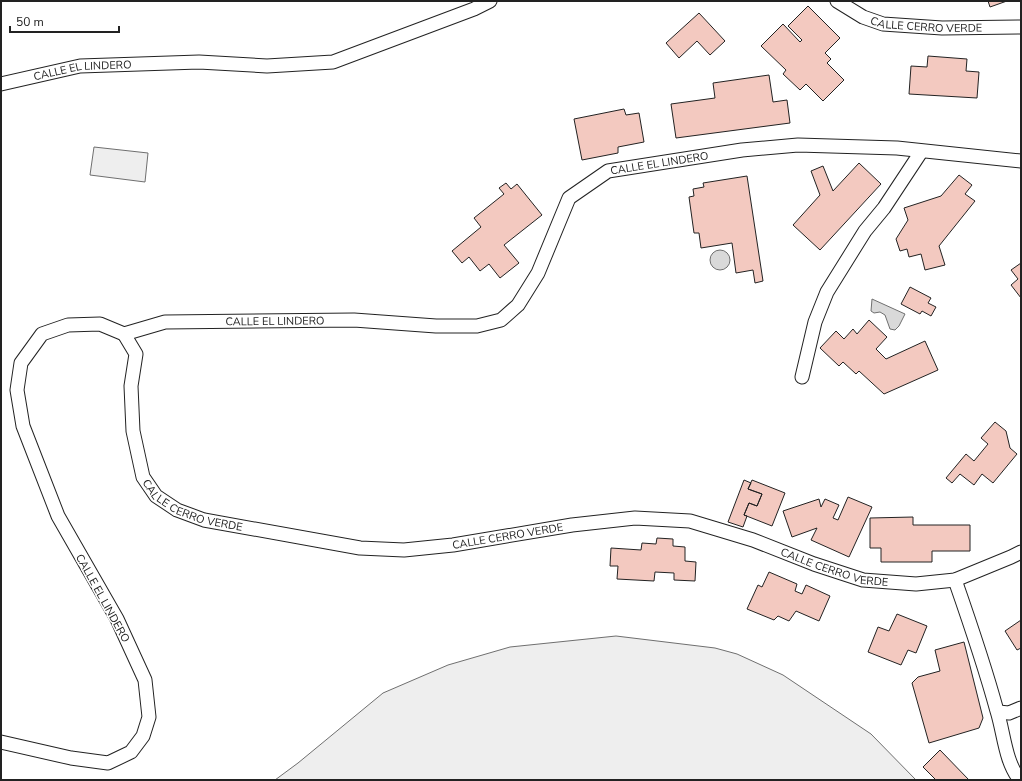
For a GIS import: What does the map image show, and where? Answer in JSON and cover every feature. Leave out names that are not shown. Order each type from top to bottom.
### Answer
[{"type":"street","name":"CALLE EL LINDERO","points":[[1,84],[80,66],[199,62],[267,66],[333,62],[474,9],[490,1]]},
{"type":"street","name":"CALLE CERRO VERDE","points":[[837,1],[863,17],[883,24],[942,28],[1021,27]]},
{"type":"street","name":"CALLE EL LINDERO","points":[[1,742],[71,758],[108,763],[131,752],[144,736],[149,717],[145,680],[117,619],[58,516],[23,426],[17,390],[21,363],[42,334],[68,325],[100,324],[124,334],[165,322],[354,320],[436,326],[476,326],[502,320],[518,305],[538,273],[569,198],[608,171],[742,150],[798,145],[897,148],[921,152],[1021,161]]},
{"type":"street","points":[[802,377],[815,322],[827,292],[865,231],[884,208],[921,152]]},
{"type":"street","name":"CALLE CERRO VERDE","points":[[124,334],[136,354],[131,386],[132,431],[143,477],[156,496],[177,510],[204,520],[360,548],[404,550],[453,545],[572,525],[635,518],[690,521],[753,540],[814,564],[863,580],[916,584],[955,580],[1021,552]]},
{"type":"street","points":[[955,580],[978,646],[998,712],[1013,772],[1020,780]]},
{"type":"street","points":[[998,712],[1009,714],[1021,708]]},
{"type":"shaded area","points":[[94,147],[148,153],[145,182],[90,175]]},
{"type":"shaded area","points":[[720,250],[727,253],[730,260],[727,267],[720,270],[713,267],[710,260],[713,253]]},
{"type":"shaded area","points":[[872,299],[905,314],[899,326],[895,330],[890,329],[885,315],[880,312],[874,313],[871,311]]},
{"type":"shaded area","points":[[616,636],[715,648],[737,654],[783,675],[871,734],[916,780],[275,780],[383,693],[448,665],[510,647]]},
{"type":"building","points":[[988,1],[1007,1],[990,7]]},
{"type":"building","points":[[808,6],[840,38],[825,53],[831,59],[827,63],[844,80],[823,101],[806,84],[800,90],[783,74],[786,70],[761,46],[783,24],[800,42],[802,40],[788,26]]},
{"type":"building","points":[[699,13],[725,41],[710,55],[697,41],[679,58],[666,43]]},
{"type":"building","points":[[928,56],[967,59],[966,71],[979,72],[977,98],[909,94],[911,66],[927,67]]},
{"type":"building","points":[[769,75],[773,102],[787,100],[790,123],[676,138],[671,104],[715,98],[713,83]]},
{"type":"building","points":[[624,109],[626,115],[639,113],[644,142],[618,147],[618,153],[582,160],[574,119]]},
{"type":"building","points":[[859,163],[881,184],[820,250],[793,225],[820,195],[811,171],[823,166],[833,191]]},
{"type":"building","points":[[959,175],[972,185],[965,194],[975,201],[939,246],[945,265],[925,270],[921,254],[909,257],[907,249],[900,251],[896,239],[908,220],[904,208],[941,196]]},
{"type":"building","points":[[747,176],[763,281],[755,283],[753,270],[736,273],[732,243],[701,248],[699,233],[694,233],[689,197],[694,196],[693,189],[704,187],[703,183]]},
{"type":"building","points":[[506,183],[511,189],[517,184],[542,215],[504,245],[519,263],[500,278],[489,264],[480,271],[469,257],[462,263],[452,251],[481,227],[474,218],[504,194],[499,188]]},
{"type":"building","points":[[1021,263],[1021,298],[1011,285],[1018,279],[1011,270]]},
{"type":"building","points":[[910,287],[931,298],[928,303],[936,307],[931,316],[922,311],[920,314],[901,304]]},
{"type":"building","points":[[869,320],[887,337],[876,349],[886,359],[925,341],[938,370],[884,394],[859,371],[856,374],[843,362],[839,366],[820,348],[836,331],[844,339],[853,329],[857,334]]},
{"type":"building","points":[[995,422],[1006,431],[1010,448],[1017,454],[993,483],[982,474],[974,485],[960,474],[952,483],[946,478],[966,454],[974,461],[988,444],[981,438]]},
{"type":"building","points":[[744,480],[751,483],[748,489],[762,494],[757,506],[749,503],[744,515],[747,516],[743,527],[728,522]]},
{"type":"building","points":[[752,480],[785,493],[772,526],[744,515],[749,503],[757,506],[762,494],[748,489]]},
{"type":"building","points":[[848,497],[872,507],[849,557],[811,540],[817,528],[792,537],[783,511],[819,499],[821,507],[825,499],[839,505],[833,518],[838,520]]},
{"type":"building","points":[[913,517],[913,525],[970,525],[970,551],[932,551],[932,562],[881,562],[881,548],[870,548],[870,518]]},
{"type":"building","points":[[657,538],[673,539],[673,546],[685,547],[685,561],[696,562],[695,581],[674,580],[674,573],[655,572],[654,581],[617,579],[618,566],[610,566],[611,548],[641,550],[642,543],[656,544]]},
{"type":"building","points":[[769,572],[797,584],[795,591],[802,594],[806,585],[830,596],[819,621],[796,611],[789,621],[778,616],[774,620],[747,609],[758,585],[762,587]]},
{"type":"building","points":[[897,614],[927,626],[916,653],[908,650],[901,665],[868,652],[878,627],[889,631]]},
{"type":"building","points":[[1021,620],[1021,648],[1017,650],[1005,631]]},
{"type":"building","points":[[964,642],[983,718],[979,728],[929,743],[912,683],[918,677],[940,671],[935,650]]},
{"type":"building","points":[[940,750],[969,780],[936,780],[923,767]]}]
